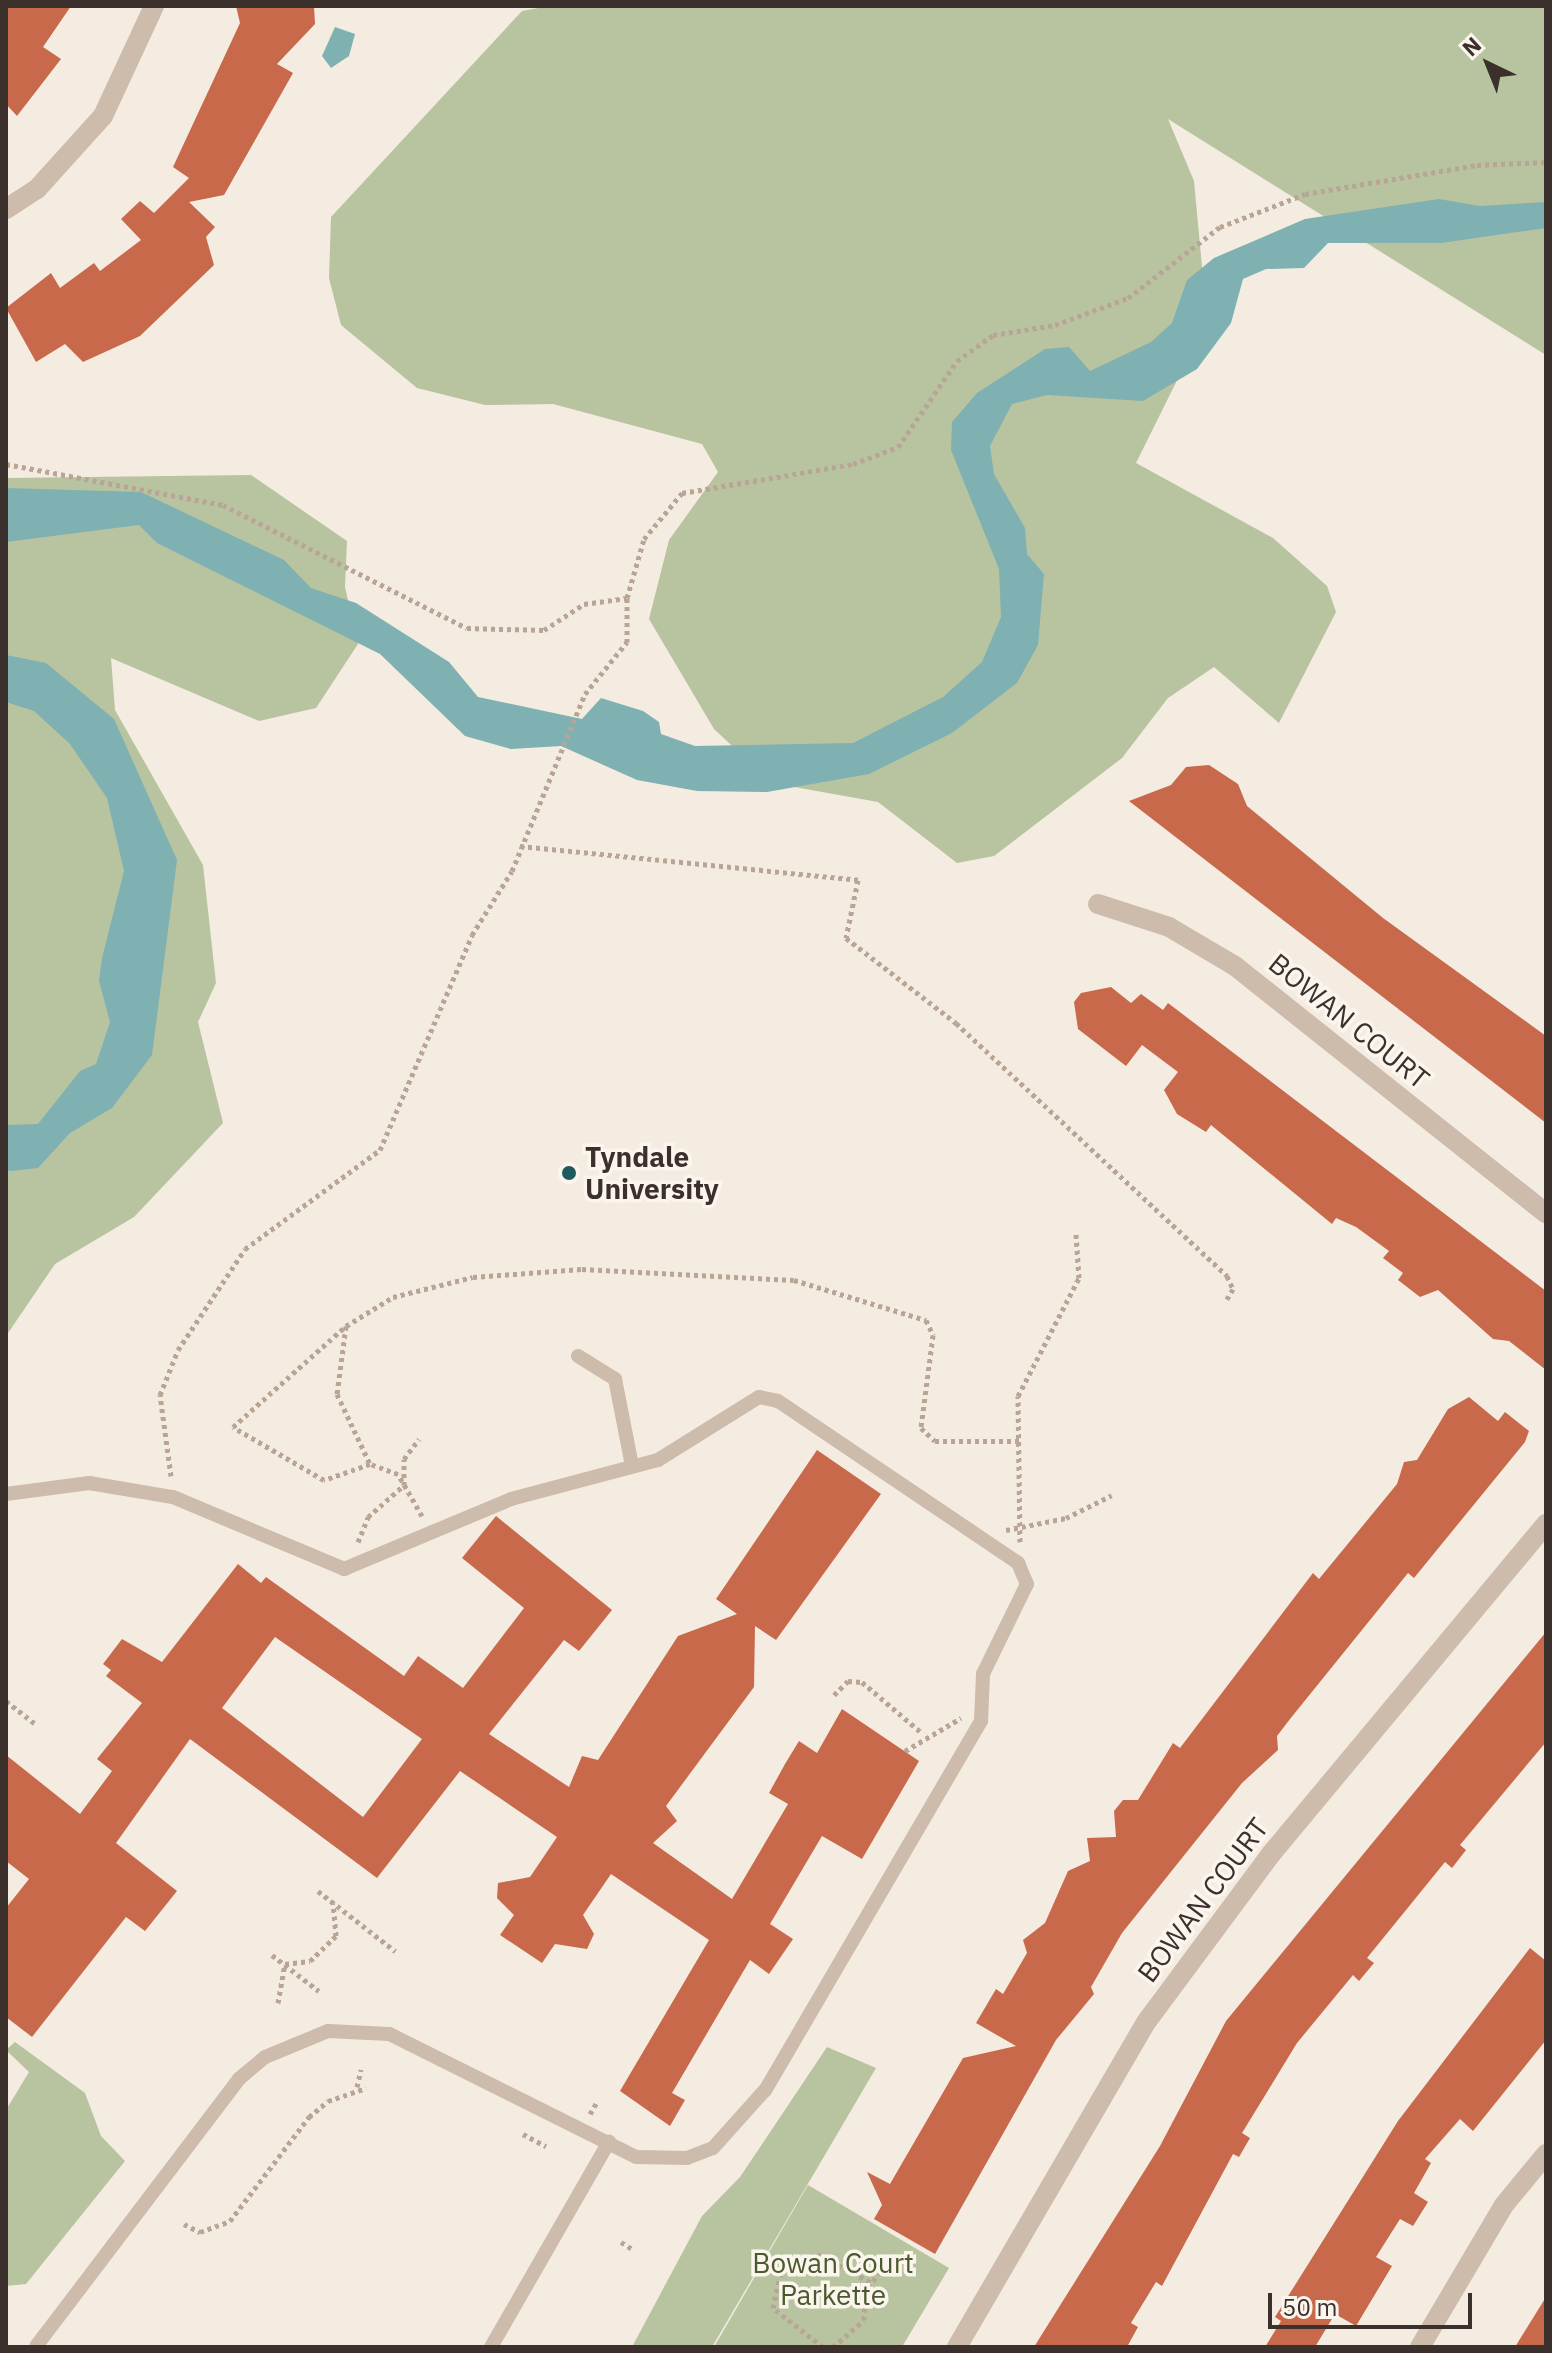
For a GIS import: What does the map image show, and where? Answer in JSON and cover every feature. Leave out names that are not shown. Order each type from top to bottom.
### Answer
[{"type":"street","points":[[6,209],[37,189],[103,116],[154,6]]},
{"type":"street","name":"BOWAN COURT","points":[[1098,904],[1169,927],[1235,966],[1546,1213]]},
{"type":"street","name":"BOWAN COURT","points":[[957,2347],[1147,2021],[1271,1854],[1546,1524]]},
{"type":"street","points":[[1420,2347],[1504,2205],[1546,2154]]},
{"type":"lane","points":[[578,1356],[615,1379],[632,1466]]},
{"type":"lane","points":[[6,1494],[89,1483],[173,1497],[344,1569],[511,1499],[658,1460],[740,1405],[759,1397],[778,1401],[1019,1564],[1025,1597],[983,1674],[981,1721],[734,2130],[713,2148],[660,2161],[609,2142],[376,2029],[295,2042],[239,2079],[36,2346]]},
{"type":"lane","points":[[491,2347],[609,2142]]},
{"type":"path","points":[[173,1497],[160,1395],[178,1350],[245,1249],[380,1150],[472,935],[520,846],[585,694],[627,642],[627,598],[644,539],[682,493],[853,464],[898,447],[957,361],[993,335],[1055,325],[1128,298],[1220,227],[1305,194],[1477,165],[1546,162]]},
{"type":"path","points":[[6,464],[223,505],[467,628],[544,630],[584,604],[627,598]]},
{"type":"path","points":[[520,846],[858,880],[846,938],[956,1023],[1227,1276],[1233,1289],[1227,1299]]},
{"type":"path","points":[[1019,1564],[1018,1396],[1079,1278],[1076,1234]]},
{"type":"path","points":[[433,1534],[398,1474],[370,1464],[324,1480],[233,1427],[346,1326],[393,1297],[473,1277],[582,1269],[794,1280],[926,1320],[933,1335],[921,1428],[935,1441],[1019,1441]]},
{"type":"path","points":[[346,1326],[337,1394],[370,1464]]},
{"type":"path","points":[[358,1563],[358,1531],[404,1485],[404,1459],[419,1439]]},
{"type":"path","points":[[997,1532],[1066,1518],[1112,1495]]},
{"type":"path","points":[[834,1695],[848,1681],[862,1682],[923,1734]]},
{"type":"path","points":[[6,1701],[35,1724]]},
{"type":"path","points":[[905,1751],[923,1734],[959,1717],[981,1721]]},
{"type":"path","points":[[318,1891],[395,1951]]},
{"type":"path","points":[[285,1964],[323,1953],[339,1929],[333,1903]]},
{"type":"path","points":[[272,1955],[319,1991]]},
{"type":"path","points":[[278,2003],[285,1964]]},
{"type":"path","points":[[357,2087],[361,2069]]},
{"type":"path","points":[[184,2224],[200,2232],[230,2221],[309,2117],[357,2087],[366,2088]]},
{"type":"path","points":[[590,2115],[597,2102]]},
{"type":"path","points":[[523,2134],[546,2146]]},
{"type":"path","points":[[621,2242],[632,2249]]},
{"type":"path","points":[[823,2347],[773,2308],[781,2271],[817,2254],[872,2283]]},
{"type":"path","points":[[833,2347],[864,2320],[872,2283],[885,2262]]},
{"type":"green space","points":[[549,6],[1546,6],[1546,355],[1168,119],[1194,181],[1207,320],[1136,463],[1273,538],[1327,586],[1336,612],[1279,723],[1214,667],[1168,698],[1122,758],[994,856],[957,863],[878,802],[772,783],[714,729],[649,619],[669,540],[718,472],[702,444],[553,404],[485,405],[417,388],[341,325],[329,278],[331,217],[522,11]]},
{"type":"green space","points":[[251,475],[347,541],[345,587],[358,644],[316,708],[259,721],[111,658],[115,710],[203,865],[216,983],[198,1022],[223,1123],[134,1217],[55,1264],[6,1336],[6,478]]},
{"type":"green space","points":[[15,2042],[85,2093],[101,2136],[125,2161],[26,2284],[6,2286],[6,2110],[29,2072],[6,2050]]},
{"type":"green space","points":[[827,2047],[876,2068],[712,2347],[632,2347],[702,2216],[740,2177]]},
{"type":"green space","name":"Bowan Court Parkette","points":[[808,2185],[949,2268],[902,2347],[714,2347]]},
{"type":"water","points":[[335,27],[355,34],[349,56],[331,68],[322,56]]},
{"type":"water","points":[[1439,199],[1480,206],[1546,202],[1546,228],[1441,243],[1328,243],[1304,268],[1266,269],[1243,279],[1231,323],[1197,369],[1143,401],[1047,395],[1012,404],[990,446],[994,474],[1025,528],[1027,554],[1044,574],[1038,645],[1017,683],[952,733],[869,774],[767,792],[697,791],[637,780],[561,746],[511,749],[465,736],[380,654],[157,543],[139,525],[6,542],[6,488],[141,492],[284,560],[311,588],[356,603],[449,662],[478,697],[582,719],[601,698],[643,711],[659,722],[661,734],[695,746],[853,743],[943,697],[982,662],[1001,617],[999,569],[951,450],[952,422],[977,393],[1045,349],[1069,347],[1090,371],[1151,342],[1172,323],[1187,280],[1214,258],[1305,219]]},
{"type":"water","points":[[6,655],[46,663],[114,719],[177,860],[152,1055],[112,1108],[70,1133],[38,1168],[12,1171],[6,1170],[6,1125],[38,1124],[80,1071],[96,1064],[110,1022],[99,981],[102,958],[124,871],[107,798],[70,744],[34,711],[6,702]]},
{"type":"building","points":[[6,6],[71,6],[43,47],[61,59],[17,116],[6,104]]},
{"type":"building","points":[[236,6],[314,6],[315,24],[277,64],[293,73],[224,195],[189,202],[215,227],[206,237],[214,265],[140,336],[83,362],[65,344],[36,362],[6,308],[51,273],[60,288],[94,263],[100,271],[141,240],[121,219],[140,201],[154,213],[189,178],[173,167],[240,23]]},
{"type":"building","points":[[1209,765],[1238,784],[1247,806],[1383,918],[1546,1036],[1546,1123],[1129,801],[1171,785],[1186,767]]},
{"type":"building","points":[[1111,987],[1131,1003],[1141,994],[1163,1010],[1168,1003],[1546,1291],[1546,1370],[1509,1341],[1493,1339],[1438,1290],[1420,1297],[1398,1280],[1403,1273],[1383,1258],[1389,1251],[1356,1227],[1336,1218],[1332,1224],[1211,1125],[1206,1132],[1177,1114],[1164,1090],[1178,1072],[1142,1045],[1126,1066],[1078,1029],[1074,1002],[1081,993]]},
{"type":"building","points":[[1469,1397],[1498,1421],[1505,1412],[1529,1431],[1525,1442],[1414,1578],[1408,1573],[1277,1736],[1278,1750],[1242,1783],[1122,1933],[1091,1987],[1094,1994],[1056,2040],[935,2254],[874,2219],[882,2205],[867,2172],[890,2184],[963,2058],[1016,2046],[976,2023],[996,1989],[1003,1994],[1027,1953],[1023,1940],[1045,1923],[1068,1871],[1090,1861],[1087,1838],[1116,1837],[1114,1811],[1123,1800],[1138,1800],[1173,1743],[1180,1748],[1313,1573],[1319,1579],[1397,1484],[1404,1462],[1417,1460],[1448,1409]]},
{"type":"building","points":[[817,1450],[881,1494],[776,1640],[755,1626],[754,1687],[666,1806],[677,1821],[653,1843],[732,1899],[788,1804],[769,1793],[785,1764],[799,1741],[817,1753],[842,1709],[919,1761],[862,1859],[822,1836],[770,1924],[793,1939],[769,1974],[750,1960],[672,2093],[685,2100],[670,2126],[620,2091],[709,1940],[611,1874],[583,1915],[594,1934],[587,1949],[555,1944],[542,1963],[500,1935],[514,1915],[497,1898],[498,1883],[530,1877],[557,1837],[460,1771],[377,1878],[190,1739],[116,1843],[177,1891],[145,1931],[126,1917],[32,2037],[6,2017],[6,1908],[29,1879],[6,1861],[6,1755],[80,1814],[112,1771],[97,1759],[142,1703],[106,1676],[111,1670],[103,1664],[122,1639],[162,1662],[238,1564],[261,1583],[266,1577],[404,1676],[418,1656],[463,1688],[524,1608],[462,1558],[496,1516],[612,1610],[579,1651],[564,1640],[489,1734],[569,1787],[582,1756],[598,1760],[678,1636],[737,1614],[716,1599]],"holes":[[[275,1637],[422,1739],[363,1817],[222,1708]]]},
{"type":"building","points":[[1546,1632],[1546,1742],[1460,1845],[1466,1850],[1452,1868],[1445,1862],[1367,1958],[1374,1963],[1359,1981],[1353,1975],[1297,2043],[1242,2133],[1250,2138],[1239,2157],[1233,2154],[1162,2286],[1156,2282],[1131,2323],[1138,2327],[1127,2347],[1034,2347],[1160,2146],[1226,2021]]},
{"type":"building","points":[[1530,1948],[1546,1961],[1546,2040],[1473,2131],[1460,2119],[1425,2159],[1431,2163],[1414,2193],[1428,2202],[1413,2226],[1400,2219],[1376,2257],[1392,2266],[1356,2326],[1335,2314],[1315,2347],[1265,2347],[1281,2321],[1275,2317],[1398,2121]]},
{"type":"building","points":[[1546,2297],[1546,2347],[1515,2347]]},
{"type":"place","name":"Tyndale University","points":[[569,1173]]}]
